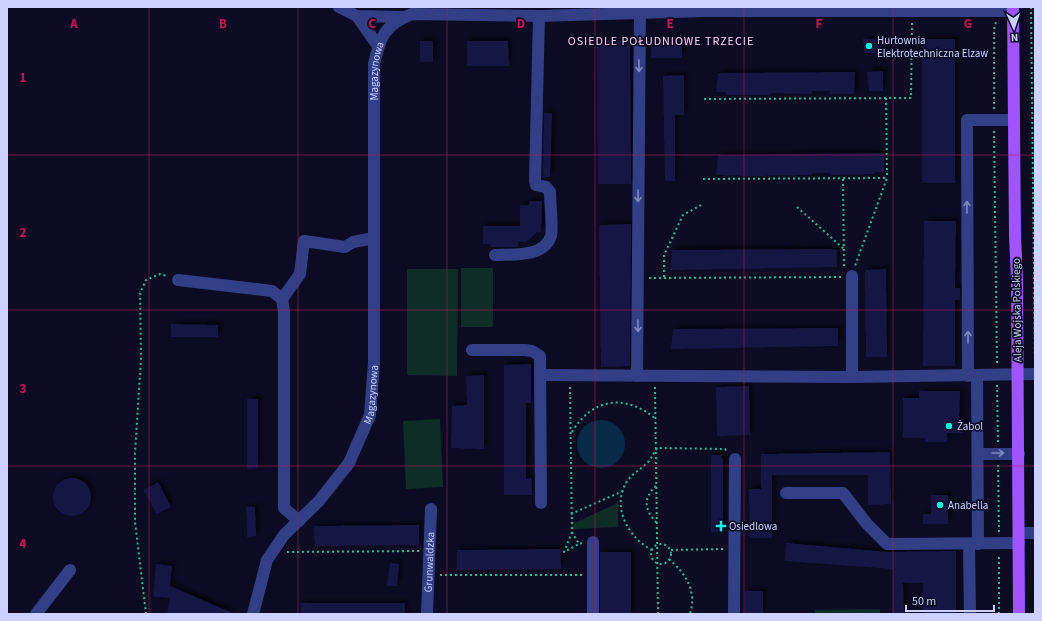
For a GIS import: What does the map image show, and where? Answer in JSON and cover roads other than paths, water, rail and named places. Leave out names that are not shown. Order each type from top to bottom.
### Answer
[{"type":"main road","name":"Aleja Wojska Polskiego","points":[[1013,9],[1013,120],[1019,454],[1019,614]]},
{"type":"street","points":[[338,7],[357,16],[404,17]]},
{"type":"street","name":"Magazynowa","points":[[253,614],[267,560],[284,535],[319,502],[349,463],[370,416],[374,363],[374,64],[378,46],[385,31],[394,22],[412,14],[539,16],[639,10],[705,9],[1000,11],[1013,9]]},
{"type":"street","points":[[637,376],[639,10]]},
{"type":"street","points":[[357,16],[378,46]]},
{"type":"street","points":[[495,255],[529,254],[543,247],[551,236],[550,192],[546,187],[536,185],[535,181],[539,16]]},
{"type":"street","points":[[970,614],[978,454],[973,376],[967,120],[1013,120]]},
{"type":"street","points":[[282,299],[300,274],[304,241],[345,247],[353,242],[374,238]]},
{"type":"street","points":[[848,277],[852,376]]},
{"type":"street","points":[[178,280],[272,291],[282,299],[284,312],[284,508],[299,521]]},
{"type":"street","points":[[472,350],[532,351],[540,356],[541,504]]},
{"type":"street","points":[[541,376],[973,376],[1035,374]]},
{"type":"street","points":[[978,454],[1019,454]]},
{"type":"street","points":[[734,614],[735,459]]},
{"type":"street","points":[[786,493],[843,493],[867,524],[887,544],[1000,544],[1035,533]]},
{"type":"street","name":"Grunwaldzka","points":[[427,614],[432,509]]},
{"type":"street","points":[[593,542],[593,614]]},
{"type":"street","points":[[36,614],[70,570]]},
{"type":"water","points":[[596,420],[606,420],[615,424],[621,430],[625,439],[625,449],[621,458],[615,464],[606,468],[596,468],[587,464],[581,458],[577,449],[577,439],[581,430],[587,424]]},
{"type":"place","name":"Hurtownia Elektrotechniczna Elzaw","points":[[869,46]]},
{"type":"place","name":"Żabol","points":[[949,426]]},
{"type":"place","name":"Anabella","points":[[940,505]]},
{"type":"place","name":"Osiedlowa","points":[[721,526]]},
{"type":"district","name":"OSIEDLE POŁUDNIOWE TRZECIE","points":[[661,41]]}]
